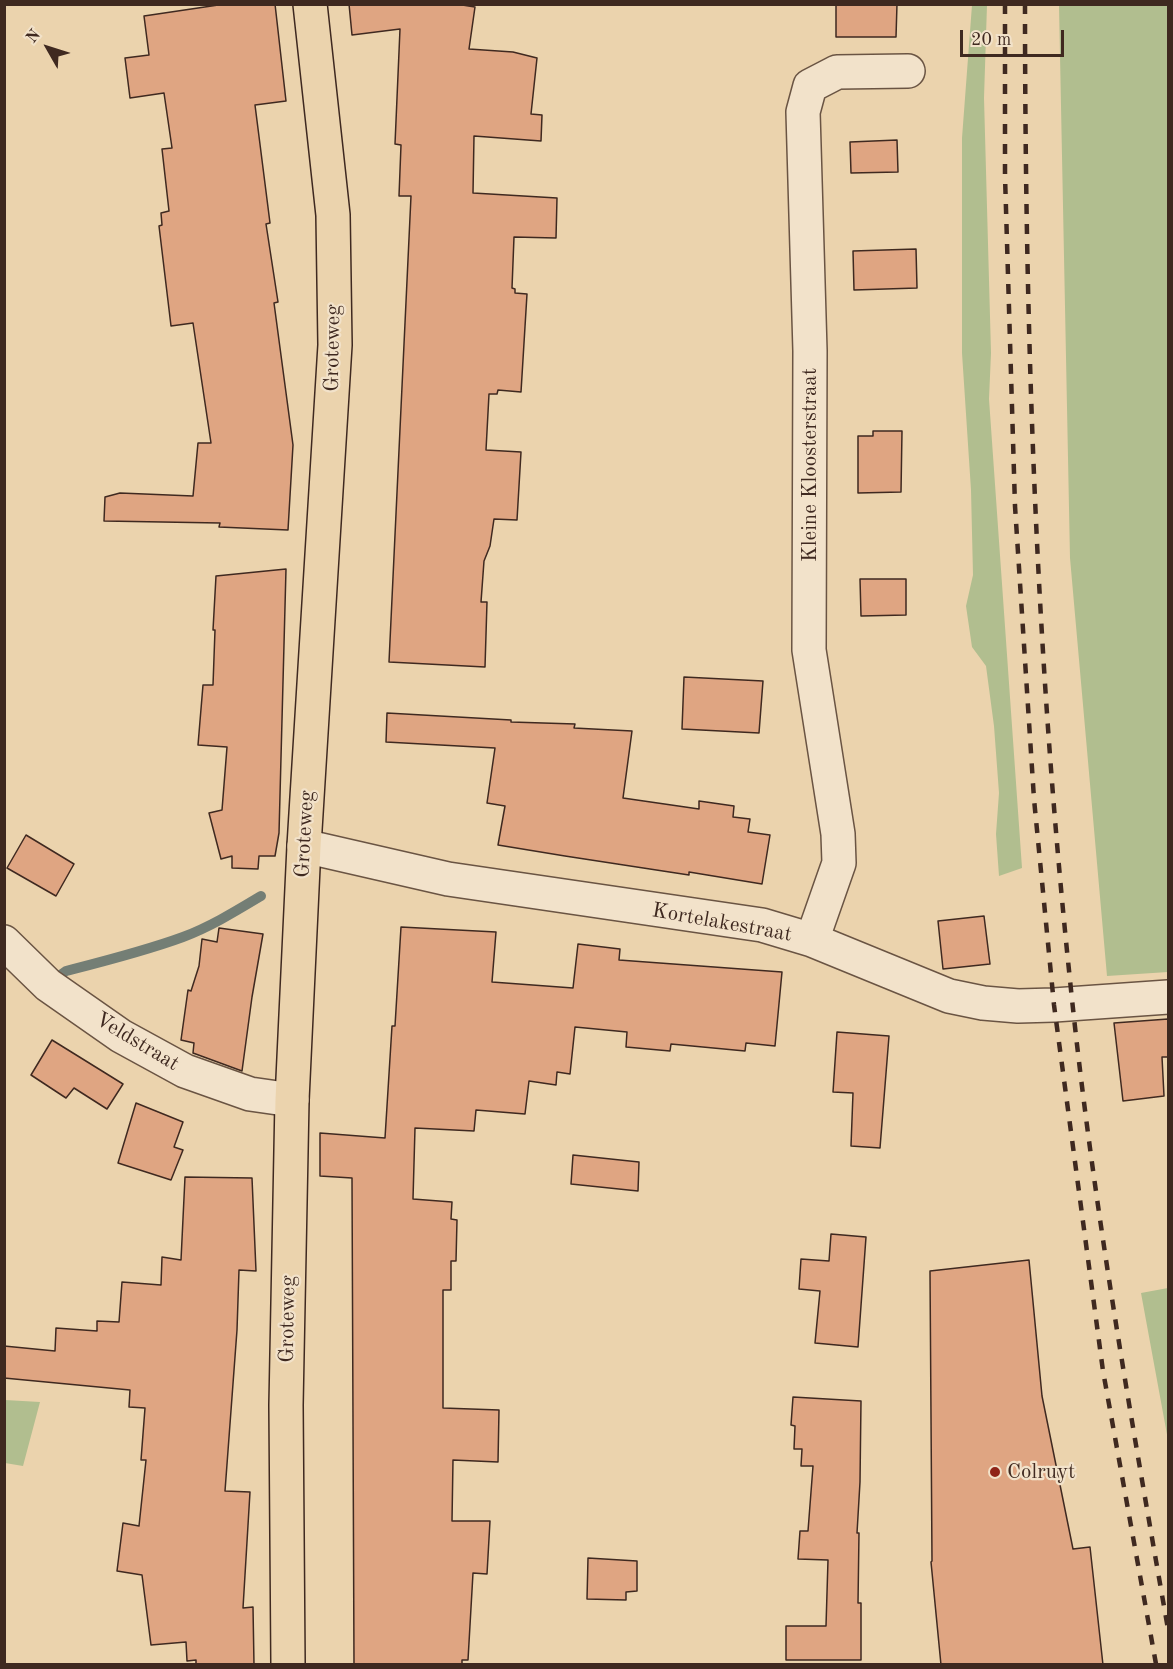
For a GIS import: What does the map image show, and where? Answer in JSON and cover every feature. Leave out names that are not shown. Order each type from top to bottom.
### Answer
[{"type":"main road","name":"Groteweg","points":[[288,1665],[286,1405],[292,1100],[304,846],[335,345],[333,215],[310,4]]},
{"type":"street","name":"Kleine Kloosterstraat","points":[[812,940],[838,863],[838,834],[809,650],[810,351],[803,112],[810,86],[837,72],[909,71]]},
{"type":"street","name":"Kortelakestraat","points":[[304,846],[448,879],[762,925],[812,940],[949,996],[983,1004],[1030,1006],[1168,997]]},
{"type":"street","name":"Veldstraat","points":[[4,942],[48,985],[121,1036],[185,1071],[250,1094],[292,1100]]},
{"type":"green space","points":[[972,5],[987,5],[984,98],[991,353],[989,399],[1022,868],[999,876],[996,834],[999,793],[994,726],[986,666],[972,647],[966,606],[973,575],[971,490],[962,353],[962,138]]},
{"type":"green space","points":[[1059,5],[1168,5],[1168,972],[1107,976],[1070,558]]},
{"type":"green space","points":[[1168,1288],[1168,1440],[1141,1293]]},
{"type":"green space","points":[[5,1400],[40,1402],[23,1466],[5,1463]]},
{"type":"building","points":[[225,4],[275,4],[286,101],[255,105],[270,223],[266,224],[278,302],[274,303],[293,445],[288,530],[219,527],[220,523],[104,521],[105,497],[120,493],[193,496],[198,443],[211,443],[193,323],[171,326],[159,226],[162,225],[161,213],[169,211],[162,149],[172,148],[164,93],[130,98],[125,58],[149,55],[144,16]]},
{"type":"building","points":[[349,4],[456,4],[475,7],[469,49],[513,52],[537,58],[531,114],[542,115],[541,141],[474,136],[473,193],[557,198],[556,238],[514,237],[512,288],[515,289],[515,293],[527,294],[521,392],[498,390],[497,394],[489,394],[486,450],[521,452],[517,520],[494,519],[490,546],[484,561],[481,602],[487,602],[485,667],[389,662],[411,196],[399,196],[401,145],[395,144],[400,29],[352,35]]},
{"type":"building","points":[[836,4],[897,4],[896,37],[836,37]]},
{"type":"building","points":[[897,140],[898,172],[851,173],[850,142]]},
{"type":"building","points":[[916,249],[917,288],[854,290],[853,251]]},
{"type":"building","points":[[873,431],[902,431],[901,492],[858,493],[858,436],[873,436]]},
{"type":"building","points":[[286,569],[279,833],[275,856],[259,856],[258,869],[232,868],[232,856],[221,859],[209,813],[222,810],[227,747],[198,745],[203,685],[213,685],[216,576]]},
{"type":"building","points":[[860,579],[906,579],[906,615],[861,616]]},
{"type":"building","points":[[684,677],[763,681],[759,733],[682,729]]},
{"type":"building","points":[[387,713],[575,724],[574,728],[632,731],[623,798],[699,809],[699,801],[734,806],[733,817],[750,819],[748,832],[770,835],[762,884],[498,845],[505,806],[487,803],[495,748],[386,742]]},
{"type":"building","points":[[26,835],[74,864],[56,896],[7,868]]},
{"type":"building","points":[[984,916],[990,964],[943,969],[938,921]]},
{"type":"building","points":[[401,927],[496,932],[492,982],[573,988],[578,944],[620,949],[619,960],[782,972],[775,1046],[746,1043],[745,1051],[671,1044],[670,1051],[626,1047],[627,1032],[575,1027],[570,1074],[557,1072],[556,1085],[529,1081],[525,1114],[476,1110],[474,1131],[415,1128],[413,1199],[452,1202],[451,1219],[457,1220],[456,1261],[451,1261],[451,1290],[443,1290],[443,1408],[499,1410],[498,1462],[453,1460],[452,1521],[490,1521],[487,1574],[473,1573],[468,1660],[462,1660],[462,1665],[354,1665],[352,1178],[320,1176],[320,1133],[385,1138]]},
{"type":"building","points":[[219,928],[263,934],[242,1071],[193,1053],[194,1043],[181,1040],[188,990],[191,991],[199,966],[202,939],[217,942]]},
{"type":"building","points":[[1168,1019],[1168,1057],[1162,1057],[1164,1096],[1123,1101],[1114,1023]]},
{"type":"building","points":[[837,1032],[889,1036],[880,1148],[851,1146],[853,1093],[833,1092]]},
{"type":"building","points":[[52,1040],[123,1084],[107,1109],[74,1088],[66,1098],[31,1075]]},
{"type":"building","points":[[136,1103],[183,1122],[174,1147],[183,1150],[171,1180],[118,1163]]},
{"type":"building","points":[[573,1155],[639,1162],[638,1191],[571,1184]]},
{"type":"building","points":[[185,1177],[252,1178],[256,1271],[239,1270],[225,1491],[250,1492],[243,1608],[253,1607],[254,1665],[196,1665],[196,1660],[187,1661],[186,1642],[151,1645],[142,1575],[117,1571],[123,1523],[139,1526],[146,1460],[141,1460],[145,1408],[129,1407],[130,1390],[4,1378],[4,1346],[55,1351],[56,1328],[97,1331],[97,1321],[119,1322],[122,1282],[161,1285],[162,1257],[181,1260]]},
{"type":"building","points":[[831,1234],[866,1237],[858,1347],[815,1343],[820,1291],[799,1289],[801,1259],[829,1261]]},
{"type":"building","name":"Colruyt","points":[[1029,1260],[1042,1396],[1073,1549],[1090,1547],[1103,1665],[941,1665],[931,1562],[930,1271]]},
{"type":"building","points":[[793,1397],[861,1401],[857,1533],[859,1533],[858,1603],[861,1603],[861,1660],[786,1660],[786,1626],[826,1626],[828,1560],[798,1559],[800,1531],[808,1531],[813,1466],[801,1466],[802,1449],[794,1449],[795,1426],[791,1425]]},
{"type":"building","points":[[588,1558],[637,1561],[637,1591],[626,1592],[626,1600],[587,1599]]},
{"type":"waterway","points":[[59,976],[66,971],[183,937],[213,924],[261,896]]},
{"type":"railway","points":[[1005,4],[1005,176],[1015,506],[1034,799],[1054,1005],[1103,1371],[1156,1664]]},
{"type":"railway","points":[[1025,4],[1030,371],[1041,615],[1058,858],[1089,1143],[1126,1386],[1168,1629]]},
{"type":"place","name":"Colruyt","points":[[995,1472]]}]
